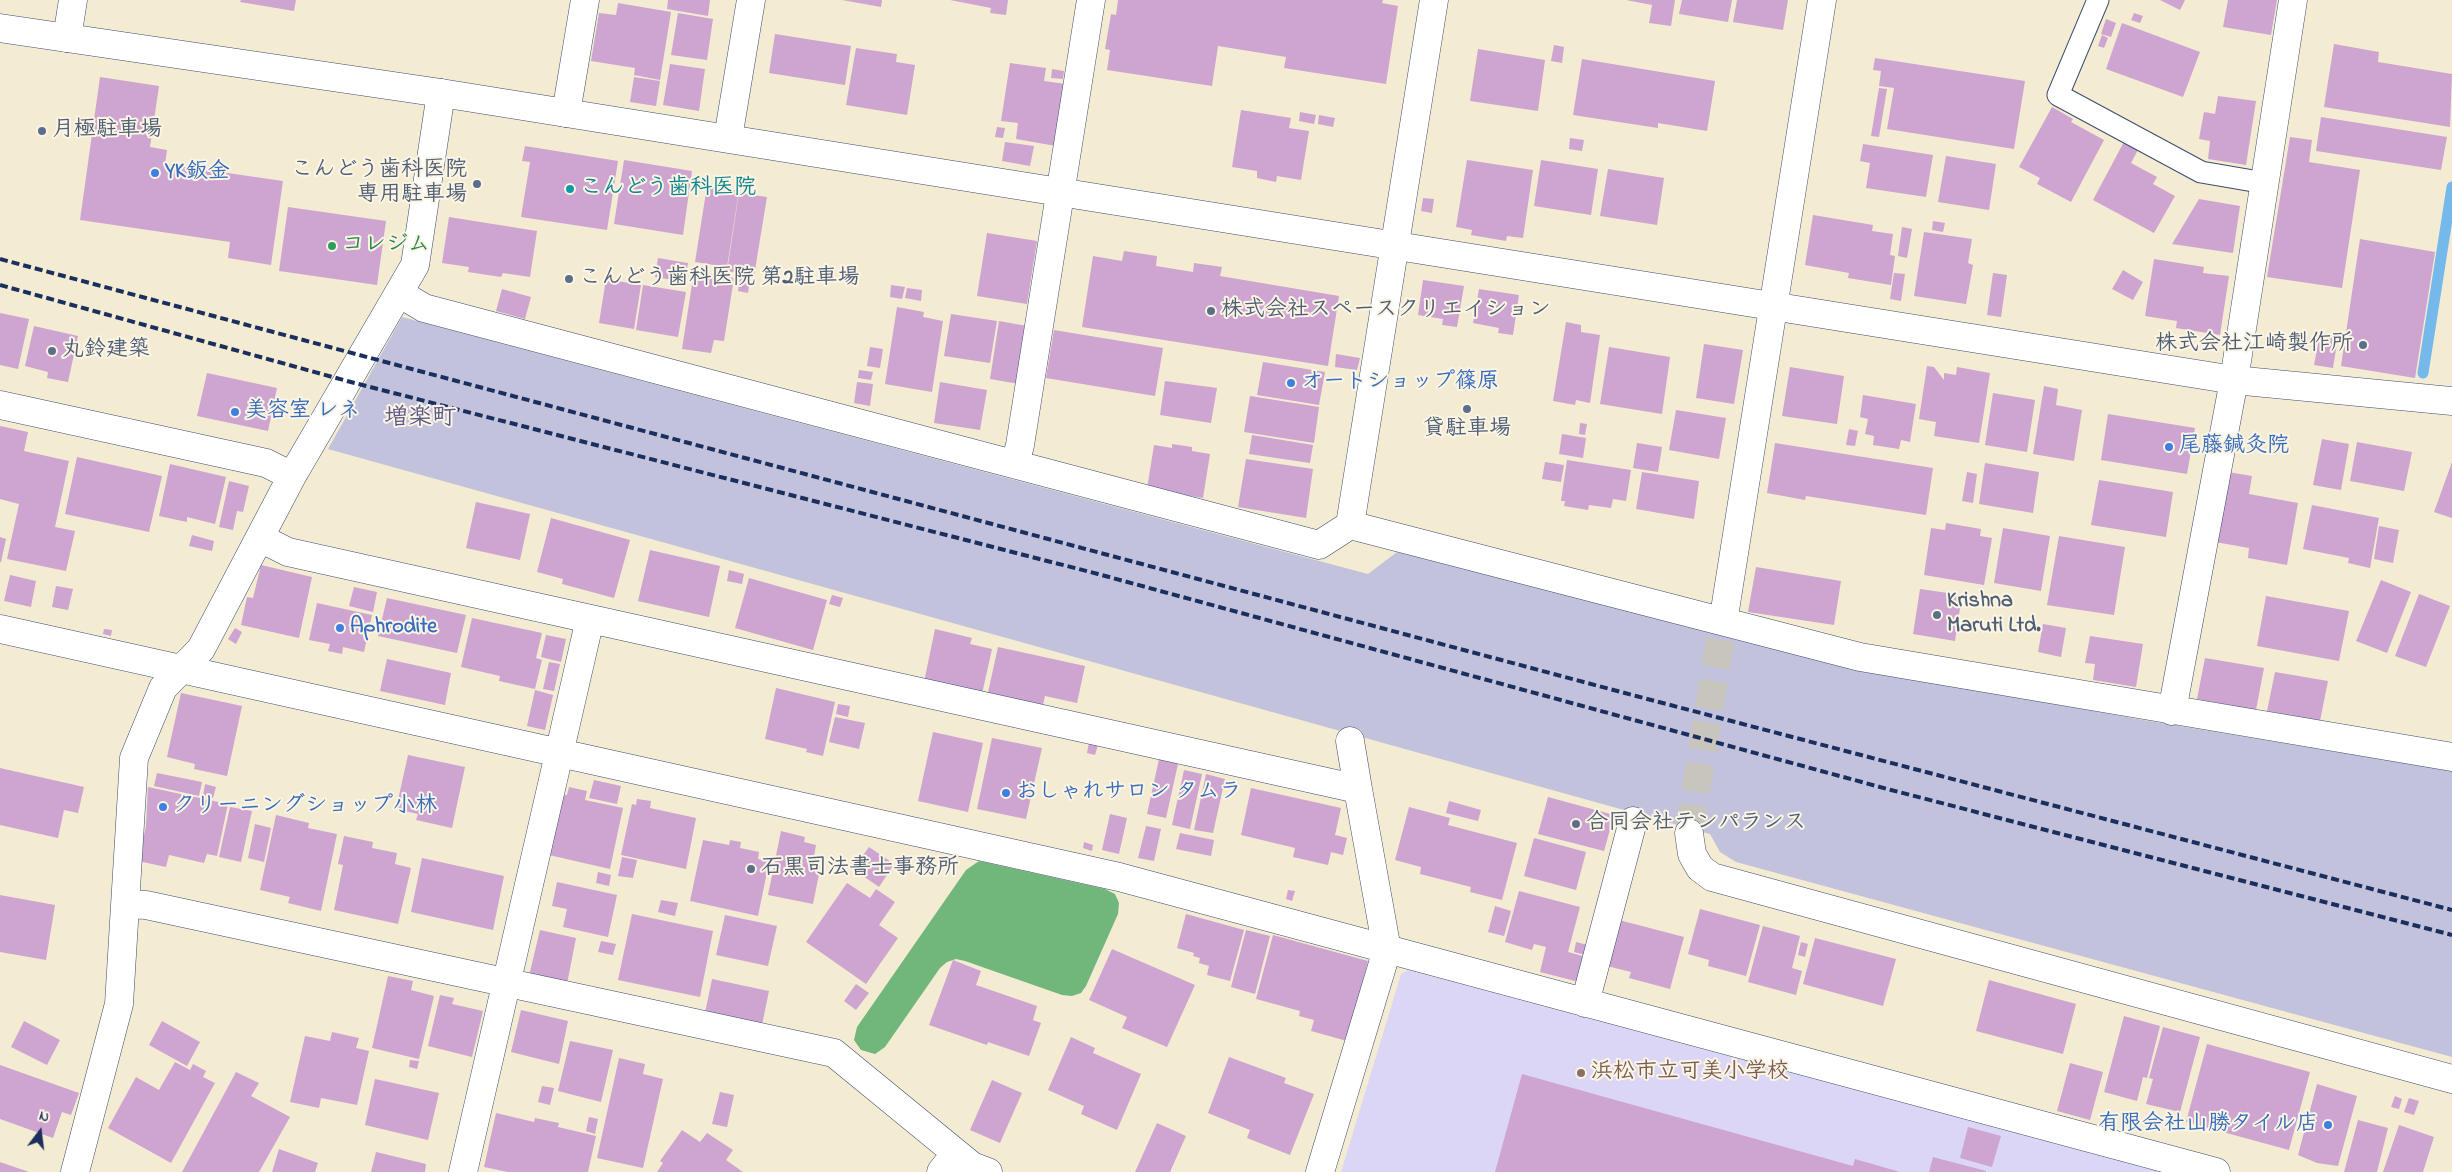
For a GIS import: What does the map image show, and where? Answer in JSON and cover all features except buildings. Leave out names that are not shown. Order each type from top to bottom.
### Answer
[{"type":"street","points":[[67,38],[73,0]]},
{"type":"street","points":[[566,113],[585,0]]},
{"type":"street","points":[[728,138],[751,0]]},
{"type":"street","points":[[1015,464],[1020,445],[1091,0]]},
{"type":"street","points":[[1350,525],[1434,0]]},
{"type":"street","points":[[1724,610],[1822,0]]},
{"type":"street","points":[[2172,711],[2234,380],[2294,0]]},
{"type":"street","points":[[0,28],[728,138],[2234,380],[2452,401]]},
{"type":"street","points":[[75,1172],[119,1004],[134,758],[162,688],[202,649],[292,476],[415,265],[440,93]]},
{"type":"street","points":[[399,293],[424,308],[1319,545],[1350,525],[1860,657],[2452,757]]},
{"type":"street","points":[[0,405],[266,463],[292,476]]},
{"type":"street","points":[[260,538],[288,552],[1358,789]]},
{"type":"street","points":[[463,1172],[590,619]]},
{"type":"street","points":[[0,628],[1065,865],[2216,1172]]},
{"type":"street","points":[[1320,1172],[1387,950],[1350,741]]},
{"type":"street","points":[[1585,1003],[1633,821]]},
{"type":"street","points":[[1689,833],[1692,854],[1700,868],[1712,877],[2452,1079]]},
{"type":"street","points":[[126,904],[146,905],[834,1053],[949,1162],[972,1166],[988,1172]]},
{"type":"lane","points":[[2098,0],[2058,95],[2201,172],[2265,183]]},
{"type":"shaded area","points":[[402,317],[1368,574],[1397,552],[1857,668],[2143,720],[2452,771],[2452,1057],[1736,862],[1720,852],[1710,834],[328,449]]},
{"type":"shaded area","name":"浜松市立可美小学校","points":[[1408,970],[2161,1172],[1341,1172],[1401,974]]},
{"type":"green space","points":[[979,861],[1105,889],[1115,894],[1119,903],[1118,914],[1086,986],[1081,993],[1072,996],[1062,995],[956,959],[947,962],[940,968],[885,1047],[875,1054],[861,1050],[854,1040],[857,1027],[966,870]]},
{"type":"waterway","points":[[2423,373],[2452,187]]},
{"type":"tunnel","points":[[1689,833],[1725,610]]},
{"type":"railway","points":[[0,259],[1636,696],[2452,910]]},
{"type":"railway","points":[[0,285],[347,381],[1098,574],[1891,790],[2452,935]]},
{"type":"place","name":"月極駐車場","points":[[42,131]]},
{"type":"place","name":"YK鈑金","points":[[155,173]]},
{"type":"place","name":"こんどう歯科医院 専用駐車場","points":[[477,184]]},
{"type":"place","name":"こんどう歯科医院","points":[[570,189]]},
{"type":"place","name":"コレジム","points":[[332,246]]},
{"type":"place","name":"こんどう歯科医院 第2駐車場","points":[[569,279]]},
{"type":"place","name":"株式会社スペースクリエイション","points":[[1211,311]]},
{"type":"place","name":"株式会社江崎製作所","points":[[2363,345]]},
{"type":"place","name":"丸鈴建築","points":[[52,351]]},
{"type":"place","name":"オートショップ篠原","points":[[1291,383]]},
{"type":"place","name":"貸駐車場","points":[[1467,409]]},
{"type":"place","name":"美容室 レネ","points":[[235,412]]},
{"type":"place","name":"尾藤鍼灸院","points":[[2169,447]]},
{"type":"place","name":"Krishna Maruti Ltd.","points":[[1937,615]]},
{"type":"place","name":"Aphrodite","points":[[340,628]]},
{"type":"place","name":"おしゃれサロン タムラ","points":[[1006,793]]},
{"type":"place","name":"クリーニングショップ小林","points":[[163,807]]},
{"type":"place","name":"合同会社テンパランス","points":[[1576,824]]},
{"type":"place","name":"石黒司法書士事務所","points":[[751,869]]},
{"type":"place","name":"浜松市立可美小学校","points":[[1581,1073]]},
{"type":"place","name":"有限会社山勝タイル店","points":[[2328,1125]]},
{"type":"district","name":"増楽町","points":[[420,420]]}]
